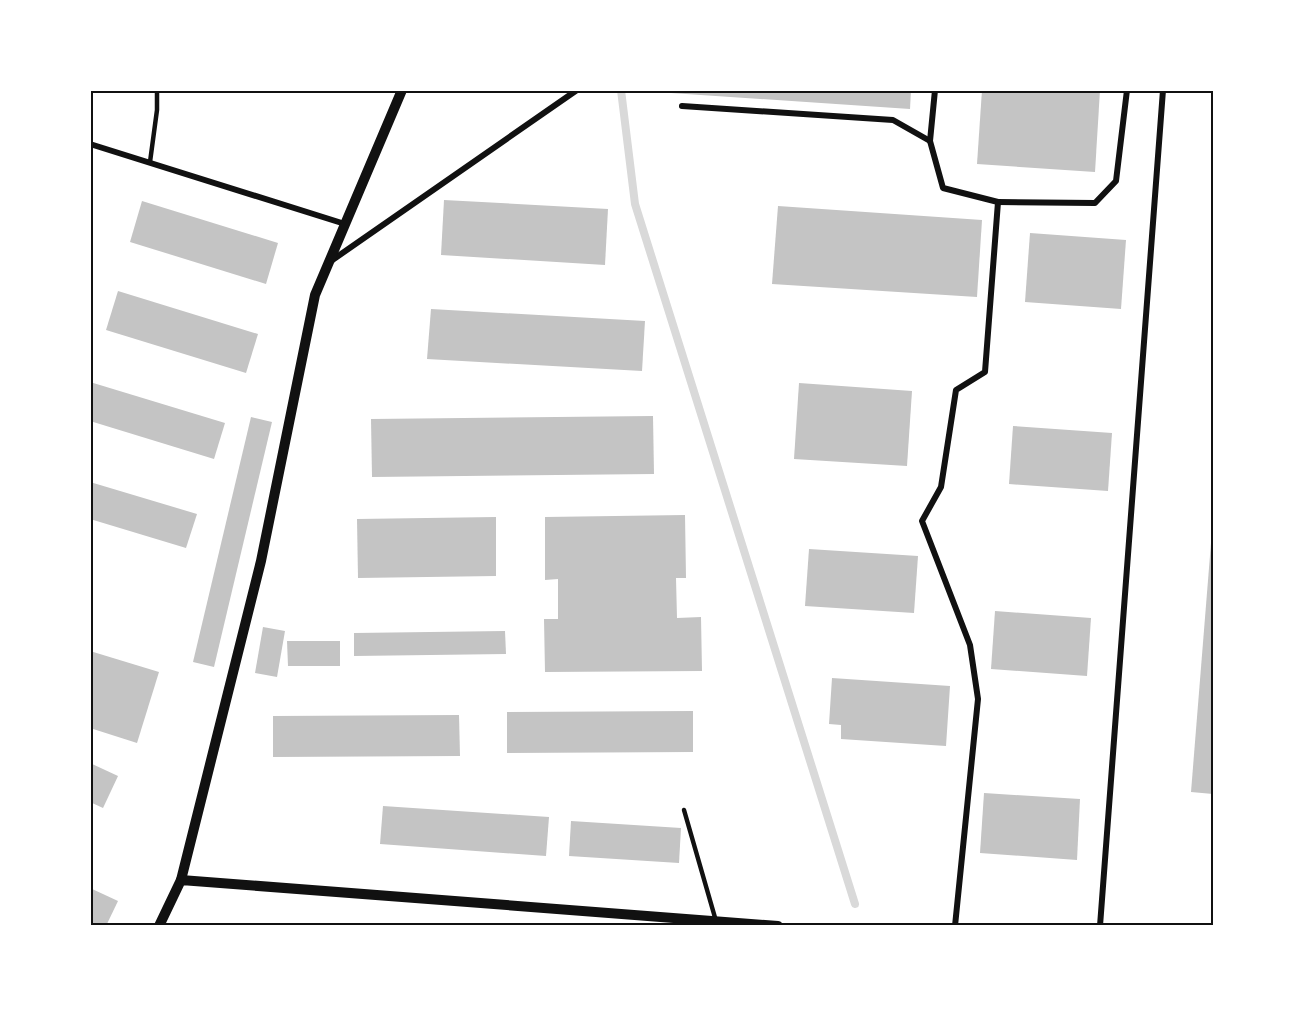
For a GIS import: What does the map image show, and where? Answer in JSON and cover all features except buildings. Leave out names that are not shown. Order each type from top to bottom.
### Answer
[{"type":"street","points":[[159,926],[182,880],[261,561],[315,294],[402,90]]},
{"type":"street","points":[[329,262],[577,90]]},
{"type":"street","points":[[935,90],[930,141],[943,188],[998,202],[1095,203],[1116,181],[1127,90]]},
{"type":"street","points":[[1100,926],[1164,90]]},
{"type":"street","points":[[682,106],[893,120],[930,141]]},
{"type":"street","points":[[90,144],[345,224]]},
{"type":"street","points":[[955,926],[978,699],[970,645],[922,521],[941,487],[956,390],[985,372],[998,202]]},
{"type":"street","points":[[182,880],[778,926]]},
{"type":"lane","points":[[150,162],[157,110],[157,90]]},
{"type":"lane","points":[[684,810],[716,921]]},
{"type":"waterway","points":[[621,90],[635,204],[855,904]]}]
